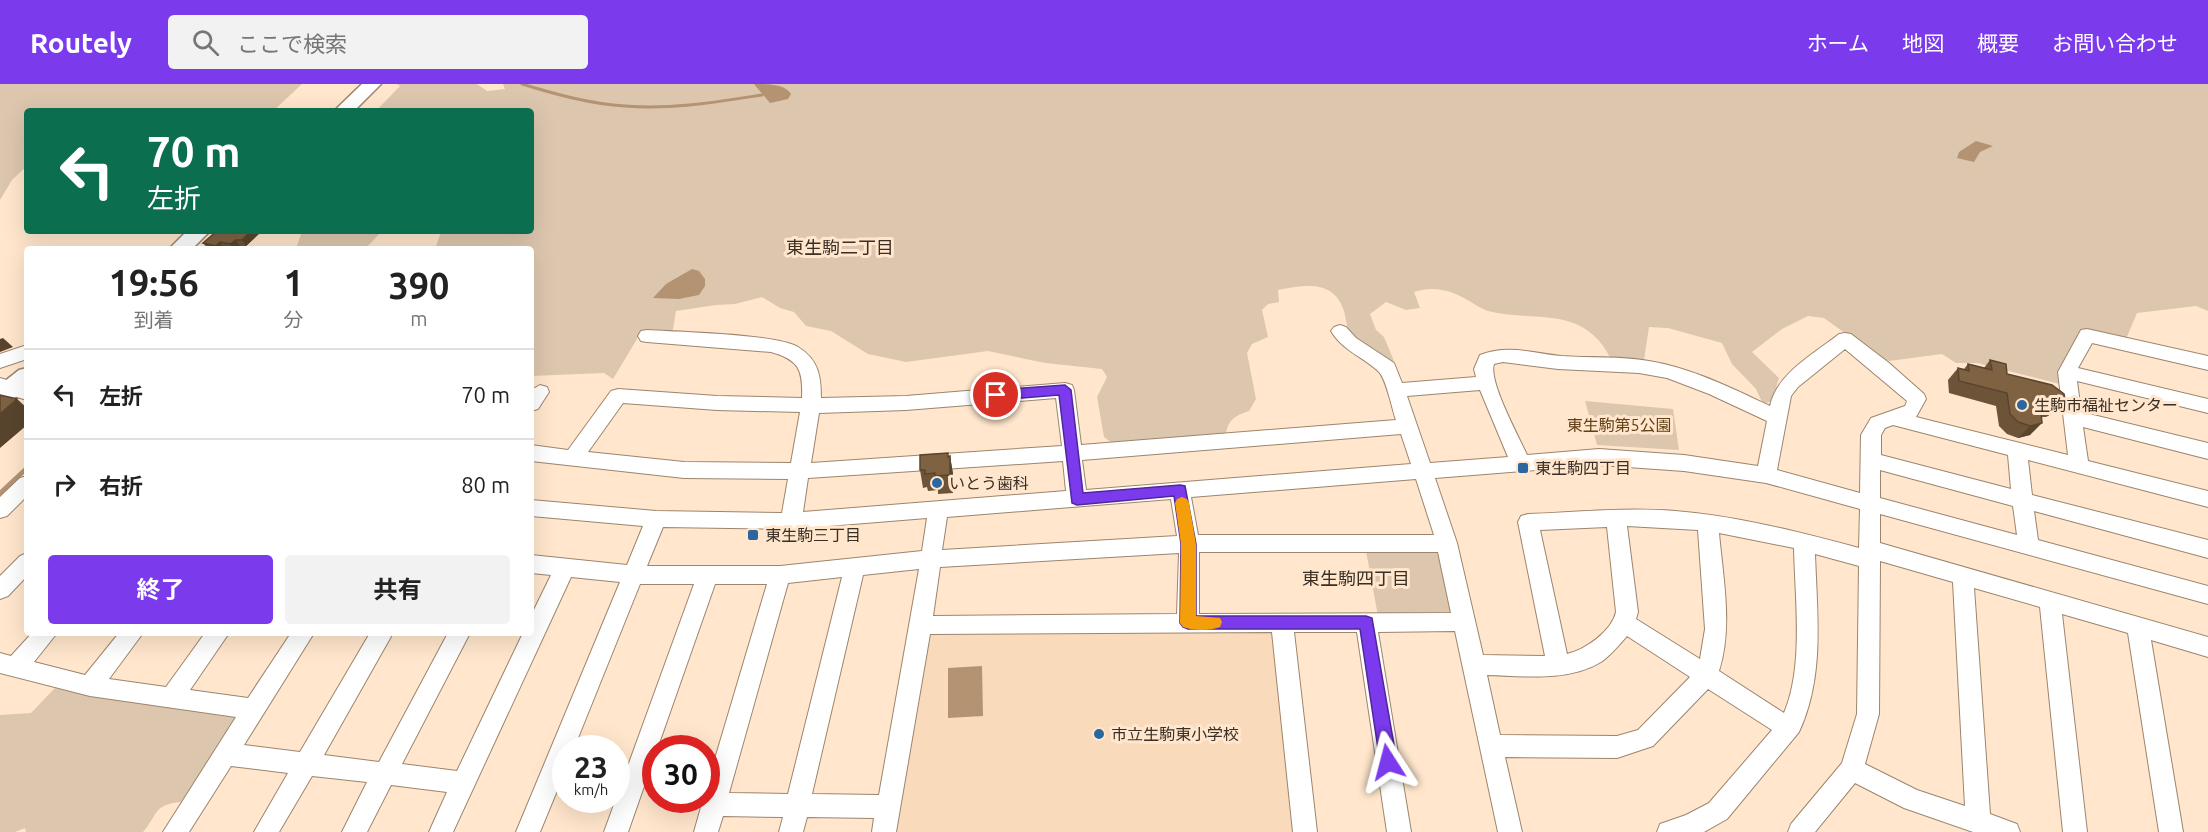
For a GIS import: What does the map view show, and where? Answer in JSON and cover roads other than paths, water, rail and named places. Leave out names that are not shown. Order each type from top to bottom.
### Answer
[{"type":"main road","points":[[346,108],[372,84]]},
{"type":"main road","points":[[183,246],[197,234]]},
{"type":"street","points":[[1340,331],[1350,343],[1388,368],[1447,543],[1510,832]]},
{"type":"street","points":[[2079,467],[2067,372],[2087,334],[2208,363]]},
{"type":"street","points":[[647,336],[771,346],[791,351],[805,363],[812,376],[811,405],[791,521]]},
{"type":"street","points":[[1766,475],[1782,394],[1791,382],[1845,339],[1883,368],[1917,399],[1912,411],[1878,423],[1871,435],[1868,714],[1852,769],[1800,832]]},
{"type":"street","points":[[0,361],[24,353]]},
{"type":"street","points":[[1520,461],[1486,383],[1483,369],[1486,360],[1501,354],[1569,363],[1648,368],[1704,384],[1778,418]]},
{"type":"street","points":[[2067,372],[2208,406]]},
{"type":"street","points":[[1404,389],[1486,383]]},
{"type":"street","points":[[572,459],[618,396],[676,401],[811,405],[882,404],[1065,390],[1077,499]]},
{"type":"street","points":[[534,392],[540,392],[534,400]]},
{"type":"street","points":[[2073,417],[2208,451]]},
{"type":"street","points":[[1892,418],[2208,499]]},
{"type":"street","points":[[534,453],[684,470],[799,471],[1073,453],[1407,426]]},
{"type":"street","points":[[2018,452],[2028,545]]},
{"type":"street","points":[[534,508],[656,519],[791,521],[1520,461],[1599,457],[1684,463],[1766,475],[2208,595]]},
{"type":"street","points":[[1870,460],[2208,549]]},
{"type":"street","points":[[0,510],[24,487]]},
{"type":"street","points":[[1180,490],[1189,544],[1188,623]]},
{"type":"street","points":[[884,832],[921,625],[938,510]]},
{"type":"street","points":[[1474,665],[1558,665],[1578,662],[1594,655],[1625,624],[1628,612],[1616,518]]},
{"type":"street","points":[[1558,665],[1528,522],[1647,518],[1708,524],[1870,554],[2208,647]]},
{"type":"street","points":[[528,832],[656,519]]},
{"type":"street","points":[[1491,746],[1617,747],[1645,738],[1706,675],[1714,651],[1716,628],[1708,524]]},
{"type":"street","points":[[534,564],[635,575],[780,575],[930,560],[1189,544],[1447,543]]},
{"type":"street","points":[[1669,832],[1691,826],[1718,811],[1788,728],[1797,713],[1805,681],[1804,543]]},
{"type":"street","points":[[0,590],[24,565]]},
{"type":"street","points":[[534,633],[564,569]]},
{"type":"street","points":[[791,832],[854,569]]},
{"type":"street","points":[[720,786],[780,575]]},
{"type":"street","points":[[616,832],[707,576]]},
{"type":"street","points":[[1963,578],[1978,822]]},
{"type":"street","points":[[2050,602],[2075,832]]},
{"type":"street","points":[[1282,622],[1305,832]]},
{"type":"street","points":[[1366,622],[1399,832]]},
{"type":"street","points":[[921,625],[1464,622]]},
{"type":"street","points":[[1625,624],[1788,728]]},
{"type":"street","points":[[2138,627],[2171,832]]},
{"type":"street","points":[[7,666],[42,636]]},
{"type":"street","points":[[90,686],[130,636]]},
{"type":"street","points":[[172,697],[216,636]]},
{"type":"street","points":[[176,832],[301,636]]},
{"type":"street","points":[[266,832],[380,636]]},
{"type":"street","points":[[354,832],[457,636]]},
{"type":"street","points":[[441,832],[532,636]]},
{"type":"street","points":[[7,666],[90,686],[253,710]]},
{"type":"street","points":[[225,754],[463,783]]},
{"type":"street","points":[[1852,769],[1912,801],[2008,832]]},
{"type":"street","points":[[720,804],[888,807]]},
{"type":"street","points":[[706,832],[712,813]]},
{"type":"waterway","points":[[522,84],[586,101],[642,107],[694,105],[762,95]]},
{"type":"waterway","points":[[0,493],[24,471]]},
{"type":"place","name":"生駒市福祉センター","points":[[2022,405]]},
{"type":"place","name":"東生駒四丁目","points":[[1523,468]]},
{"type":"place","name":"いとう歯科","points":[[937,483]]},
{"type":"place","name":"東生駒三丁目","points":[[753,535]]},
{"type":"place","name":"市立生駒東小学校","points":[[1099,734]]},
{"type":"district","name":"東生駒二丁目","points":[[840,247]]},
{"type":"district","name":"東生駒四丁目","points":[[1356,578]]},
{"type":"park label","name":"東生駒第5公園","points":[[1619,425]]}]
